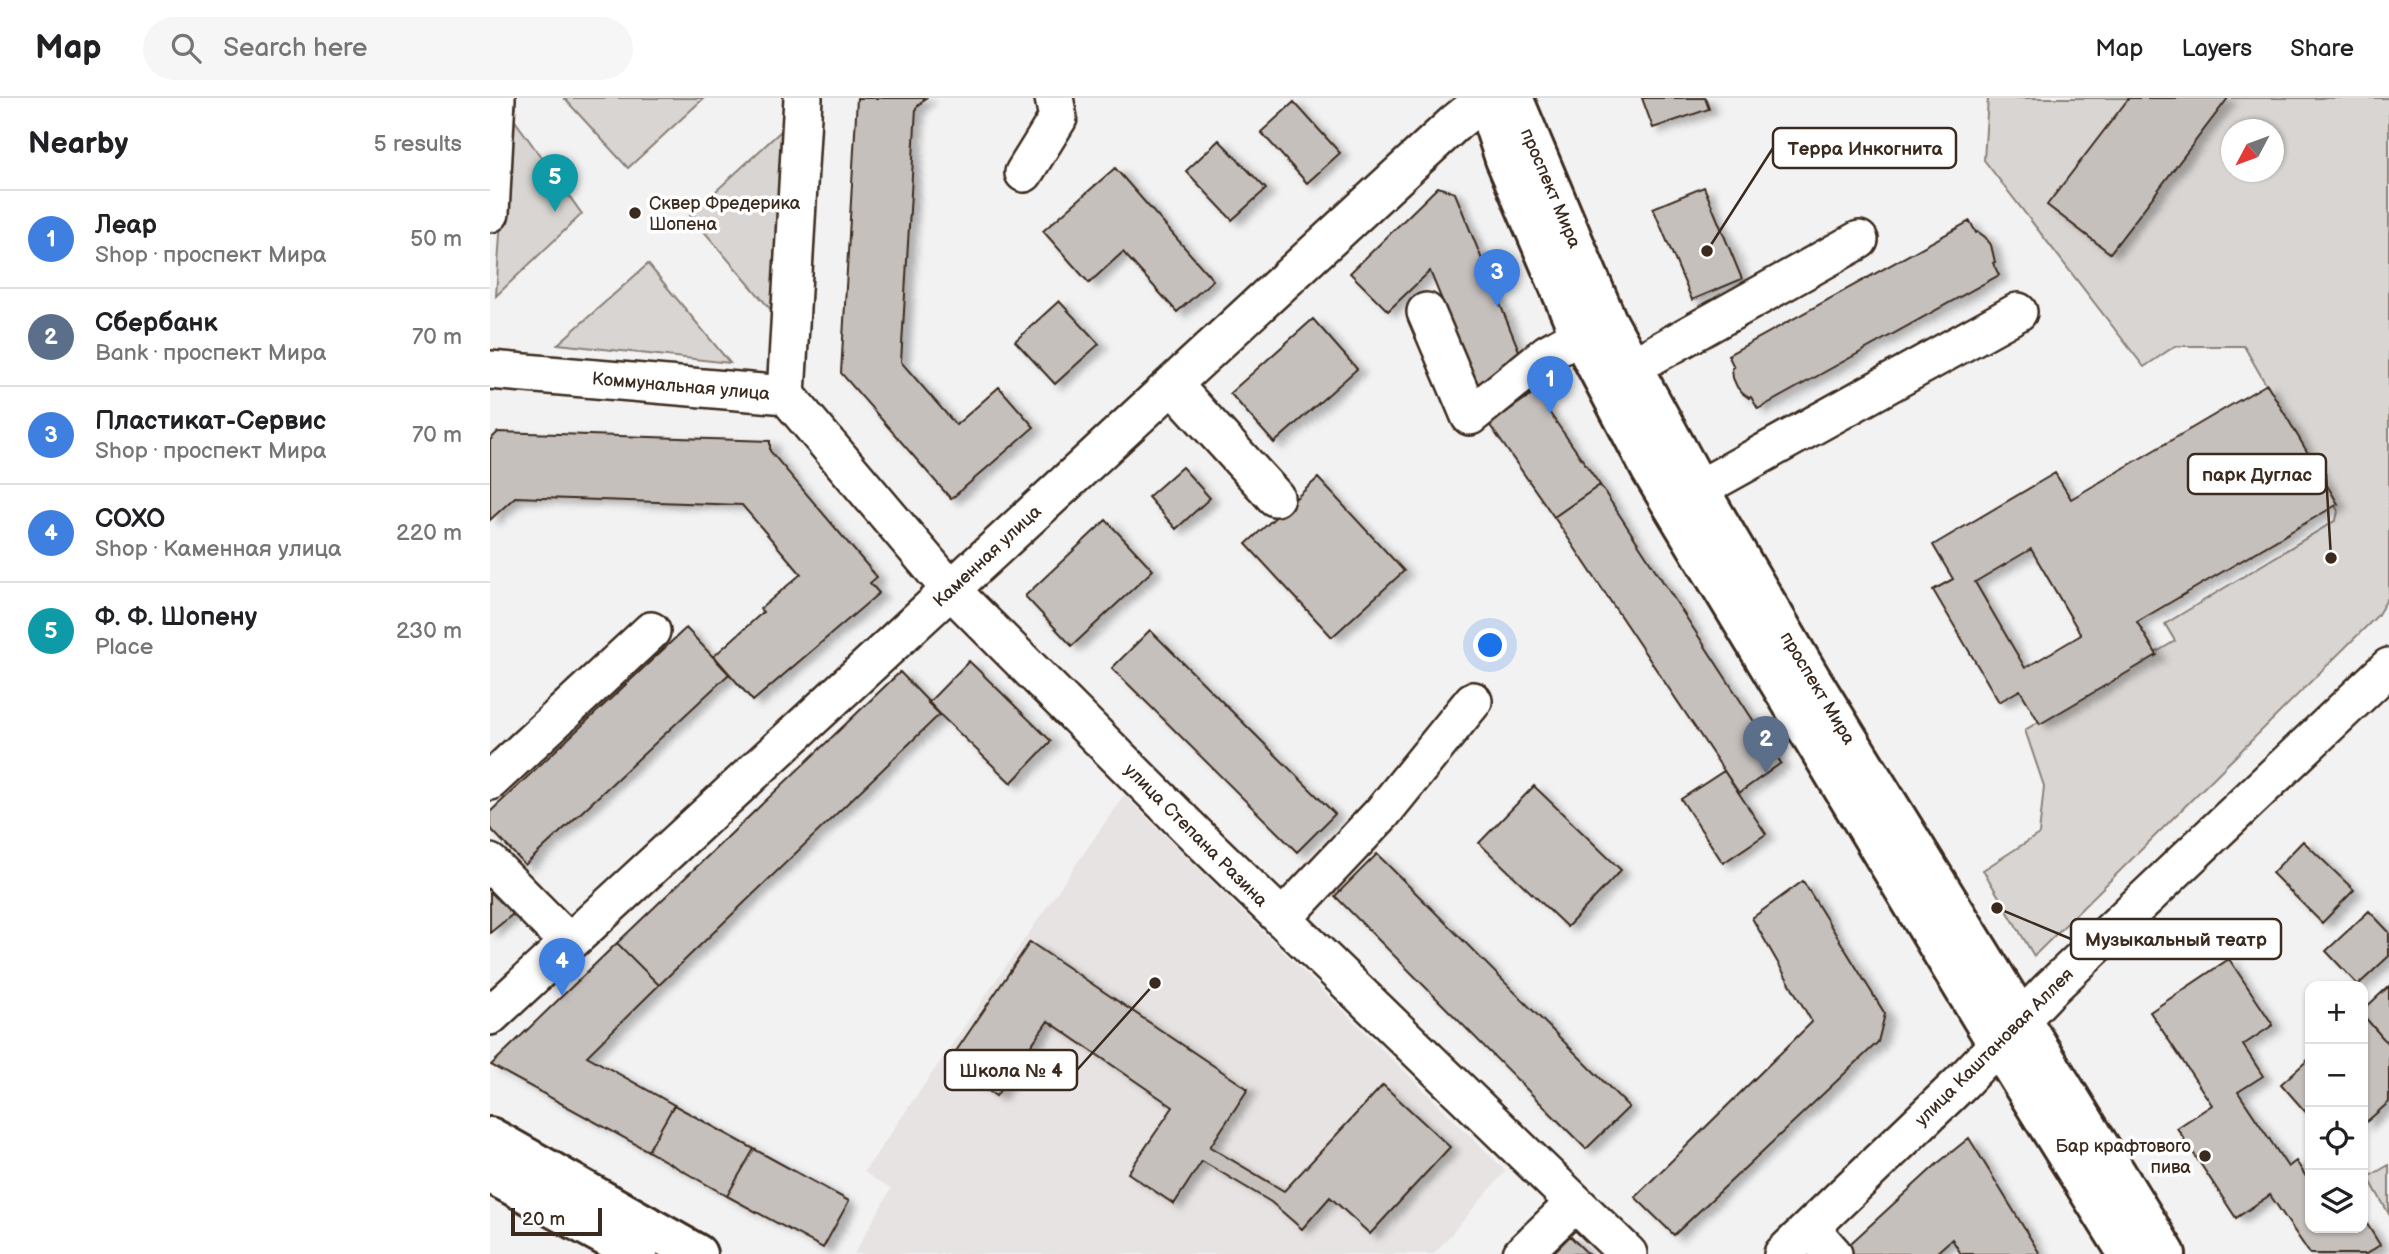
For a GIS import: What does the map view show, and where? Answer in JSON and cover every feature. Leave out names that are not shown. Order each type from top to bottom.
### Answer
[{"type":"main road","name":"проспект Мира","points":[[1485,98],[1505,159],[1580,335],[1672,506],[2010,1032],[2166,1254]]},
{"type":"main road","name":"проспект Мира","points":[[1513,98],[1607,321],[1699,489],[1819,691],[2010,1032],[2128,1254]]},
{"type":"main road","points":[[490,1137],[697,1254]]},
{"type":"main road","points":[[490,1173],[638,1254]]},
{"type":"street","points":[[490,213],[496,98]]},
{"type":"street","name":"Коммунальная улица","points":[[490,370],[786,395],[803,98]]},
{"type":"street","points":[[1024,173],[1058,118],[1054,98]]},
{"type":"street","name":"Каменная улица","points":[[490,1016],[1485,98]]},
{"type":"street","points":[[1632,367],[1859,240]]},
{"type":"street","points":[[1426,312],[1470,416],[1548,353],[1580,335]]},
{"type":"street","points":[[1699,489],[2018,312]]},
{"type":"street","points":[[1173,385],[1275,497]]},
{"type":"street","name":"улица Степана Разина","points":[[786,395],[951,590],[1282,919],[1628,1254]]},
{"type":"street","points":[[490,780],[651,631]]},
{"type":"street","name":"улица Каштановая Аллея","points":[[1783,1254],[1822,1241],[2010,1032],[2389,667]]},
{"type":"street","points":[[1282,919],[1383,812],[1473,701]]},
{"type":"street","points":[[490,863],[569,943]]},
{"type":"street","points":[[1522,1254],[1575,1203]]},
{"type":"shaded area","points":[[564,98],[704,98],[628,168]]},
{"type":"shaded area","points":[[1988,98],[2389,98],[2389,596],[2377,616],[2034,956],[1983,870],[2039,834],[2044,786],[2025,730],[2175,641],[2165,624],[2336,520],[2338,511],[2244,346],[2175,346],[2144,367],[1984,160]]},
{"type":"shaded area","points":[[508,111],[582,214],[496,296]]},
{"type":"shaded area","points":[[793,120],[777,317],[690,215]]},
{"type":"shaded area","points":[[648,264],[730,363],[558,344]]},
{"type":"shaded area","points":[[1124,795],[1506,1171],[1434,1254],[854,1254],[891,1189],[864,1172]]},
{"type":"shaded area","points":[[2389,1165],[2389,1214],[2368,1177]]},
{"type":"building","points":[[857,98],[926,98],[916,108],[901,362],[956,425],[999,387],[1034,427],[951,499],[841,373]]},
{"type":"building","points":[[1642,98],[1705,98],[1709,109],[1653,128]]},
{"type":"building","points":[[2129,98],[2228,98],[2110,253],[2047,205]]},
{"type":"building","points":[[1294,102],[1340,153],[1307,183],[1261,132]]},
{"type":"building","points":[[1219,140],[1266,189],[1232,220],[1186,171]]},
{"type":"building","points":[[1115,168],[1213,280],[1177,312],[1123,252],[1089,283],[1043,231]]},
{"type":"building","points":[[1438,187],[1455,193],[1524,363],[1478,388],[1430,271],[1388,311],[1350,273]]},
{"type":"building","points":[[1704,187],[1742,279],[1692,300],[1653,208]]},
{"type":"building","points":[[1970,221],[1976,233],[1985,237],[1991,245],[1993,263],[1999,275],[1758,409],[1751,397],[1737,387],[1733,378],[1734,367],[1728,355]]},
{"type":"building","points":[[1059,301],[1099,344],[1055,384],[1015,341]]},
{"type":"building","points":[[1313,319],[1357,369],[1274,443],[1230,393]]},
{"type":"building","points":[[2267,384],[2338,504],[2137,622],[2157,655],[2040,724],[2020,690],[1999,702],[1933,590],[1953,579],[1933,545],[2055,473],[2071,499]],"holes":[[[2031,549],[2081,635],[2025,668],[1975,582]]]},
{"type":"building","points":[[1535,392],[1600,485],[1554,517],[1489,424]]},
{"type":"building","points":[[498,432],[770,441],[770,451],[877,577],[870,583],[879,593],[753,701],[714,656],[763,612],[760,609],[801,574],[742,505],[515,497],[490,520],[490,440]]},
{"type":"building","points":[[1182,467],[1210,498],[1176,529],[1148,497]]},
{"type":"building","points":[[1318,478],[1404,571],[1332,637],[1246,544]]},
{"type":"building","points":[[1600,485],[1781,763],[1739,793],[1554,517]]},
{"type":"building","points":[[1106,520],[1153,570],[1072,646],[1025,596]]},
{"type":"building","points":[[686,628],[729,674],[525,865],[490,828],[490,812]]},
{"type":"building","points":[[1150,630],[1335,814],[1297,852],[1112,668]]},
{"type":"building","points":[[969,661],[1051,741],[1011,783],[928,703]]},
{"type":"building","points":[[900,672],[940,714],[659,985],[617,943]]},
{"type":"building","points":[[1724,771],[1766,834],[1723,863],[1681,799]]},
{"type":"building","points":[[1534,786],[1621,870],[1567,927],[1479,843]]},
{"type":"building","points":[[2303,841],[2354,890],[2322,923],[2272,873]]},
{"type":"building","points":[[1377,854],[1629,1107],[1586,1149],[1335,896]]},
{"type":"building","points":[[1803,881],[1885,1014],[1878,1042],[1674,1235],[1635,1197],[1812,1022],[1752,918]]},
{"type":"building","points":[[490,886],[513,914],[490,933]]},
{"type":"building","points":[[2369,911],[2389,932],[2389,956],[2362,981],[2354,981],[2326,951]]},
{"type":"building","points":[[1030,942],[1248,1089],[1210,1147],[1284,1191],[1383,1085],[1450,1147],[1370,1234],[1330,1197],[1302,1229],[1271,1202],[1202,1161],[1174,1204],[1128,1173],[1173,1107],[1048,1021],[996,1096],[948,1063]]},
{"type":"building","points":[[617,943],[659,985],[587,1056],[674,1105],[648,1151],[491,1065]]},
{"type":"building","points":[[2229,959],[2273,1025],[2243,1045],[2263,1076],[2238,1092],[2288,1167],[2296,1161],[2305,1175],[2305,1233],[2368,1233],[2368,1226],[2380,1245],[2366,1254],[2310,1254],[2270,1195],[2236,1218],[2177,1128],[2212,1105],[2150,1012]]},
{"type":"building","points":[[2389,986],[2389,1045],[2368,1021],[2368,1005]]},
{"type":"building","points":[[2368,1021],[2389,1045],[2389,1102],[2368,1121]]},
{"type":"building","points":[[2305,1062],[2305,1111],[2281,1084]]},
{"type":"building","points":[[674,1105],[754,1149],[727,1196],[648,1151]]},
{"type":"building","points":[[1969,1138],[2040,1254],[1961,1254],[1952,1239],[1935,1254],[1839,1254],[1938,1163]]},
{"type":"building","points":[[754,1149],[849,1201],[823,1248],[727,1196]]},
{"type":"building","points":[[1570,1236],[1588,1254],[1552,1254]]},
{"type":"place","name":"Ф. Ф. Шопену","points":[[555,212]]},
{"type":"place","name":"Сквер Фредерика Шопена","points":[[635,213]]},
{"type":"place","name":"Терра Инкогнита","points":[[1707,251]]},
{"type":"place","name":"Пластикат-Сервис","points":[[1497,307]]},
{"type":"place","name":"Леар","points":[[1550,414]]},
{"type":"place","name":"парк Дуглас","points":[[2331,558]]},
{"type":"place","name":"Сбербанк","points":[[1766,774]]},
{"type":"place","name":"Музыкальный театр","points":[[1997,908]]},
{"type":"place","name":"Школа № 4","points":[[1155,983]]},
{"type":"place","name":"СОХО","points":[[562,996]]},
{"type":"place","name":"Бар крафтового пива","points":[[2205,1156]]}]
